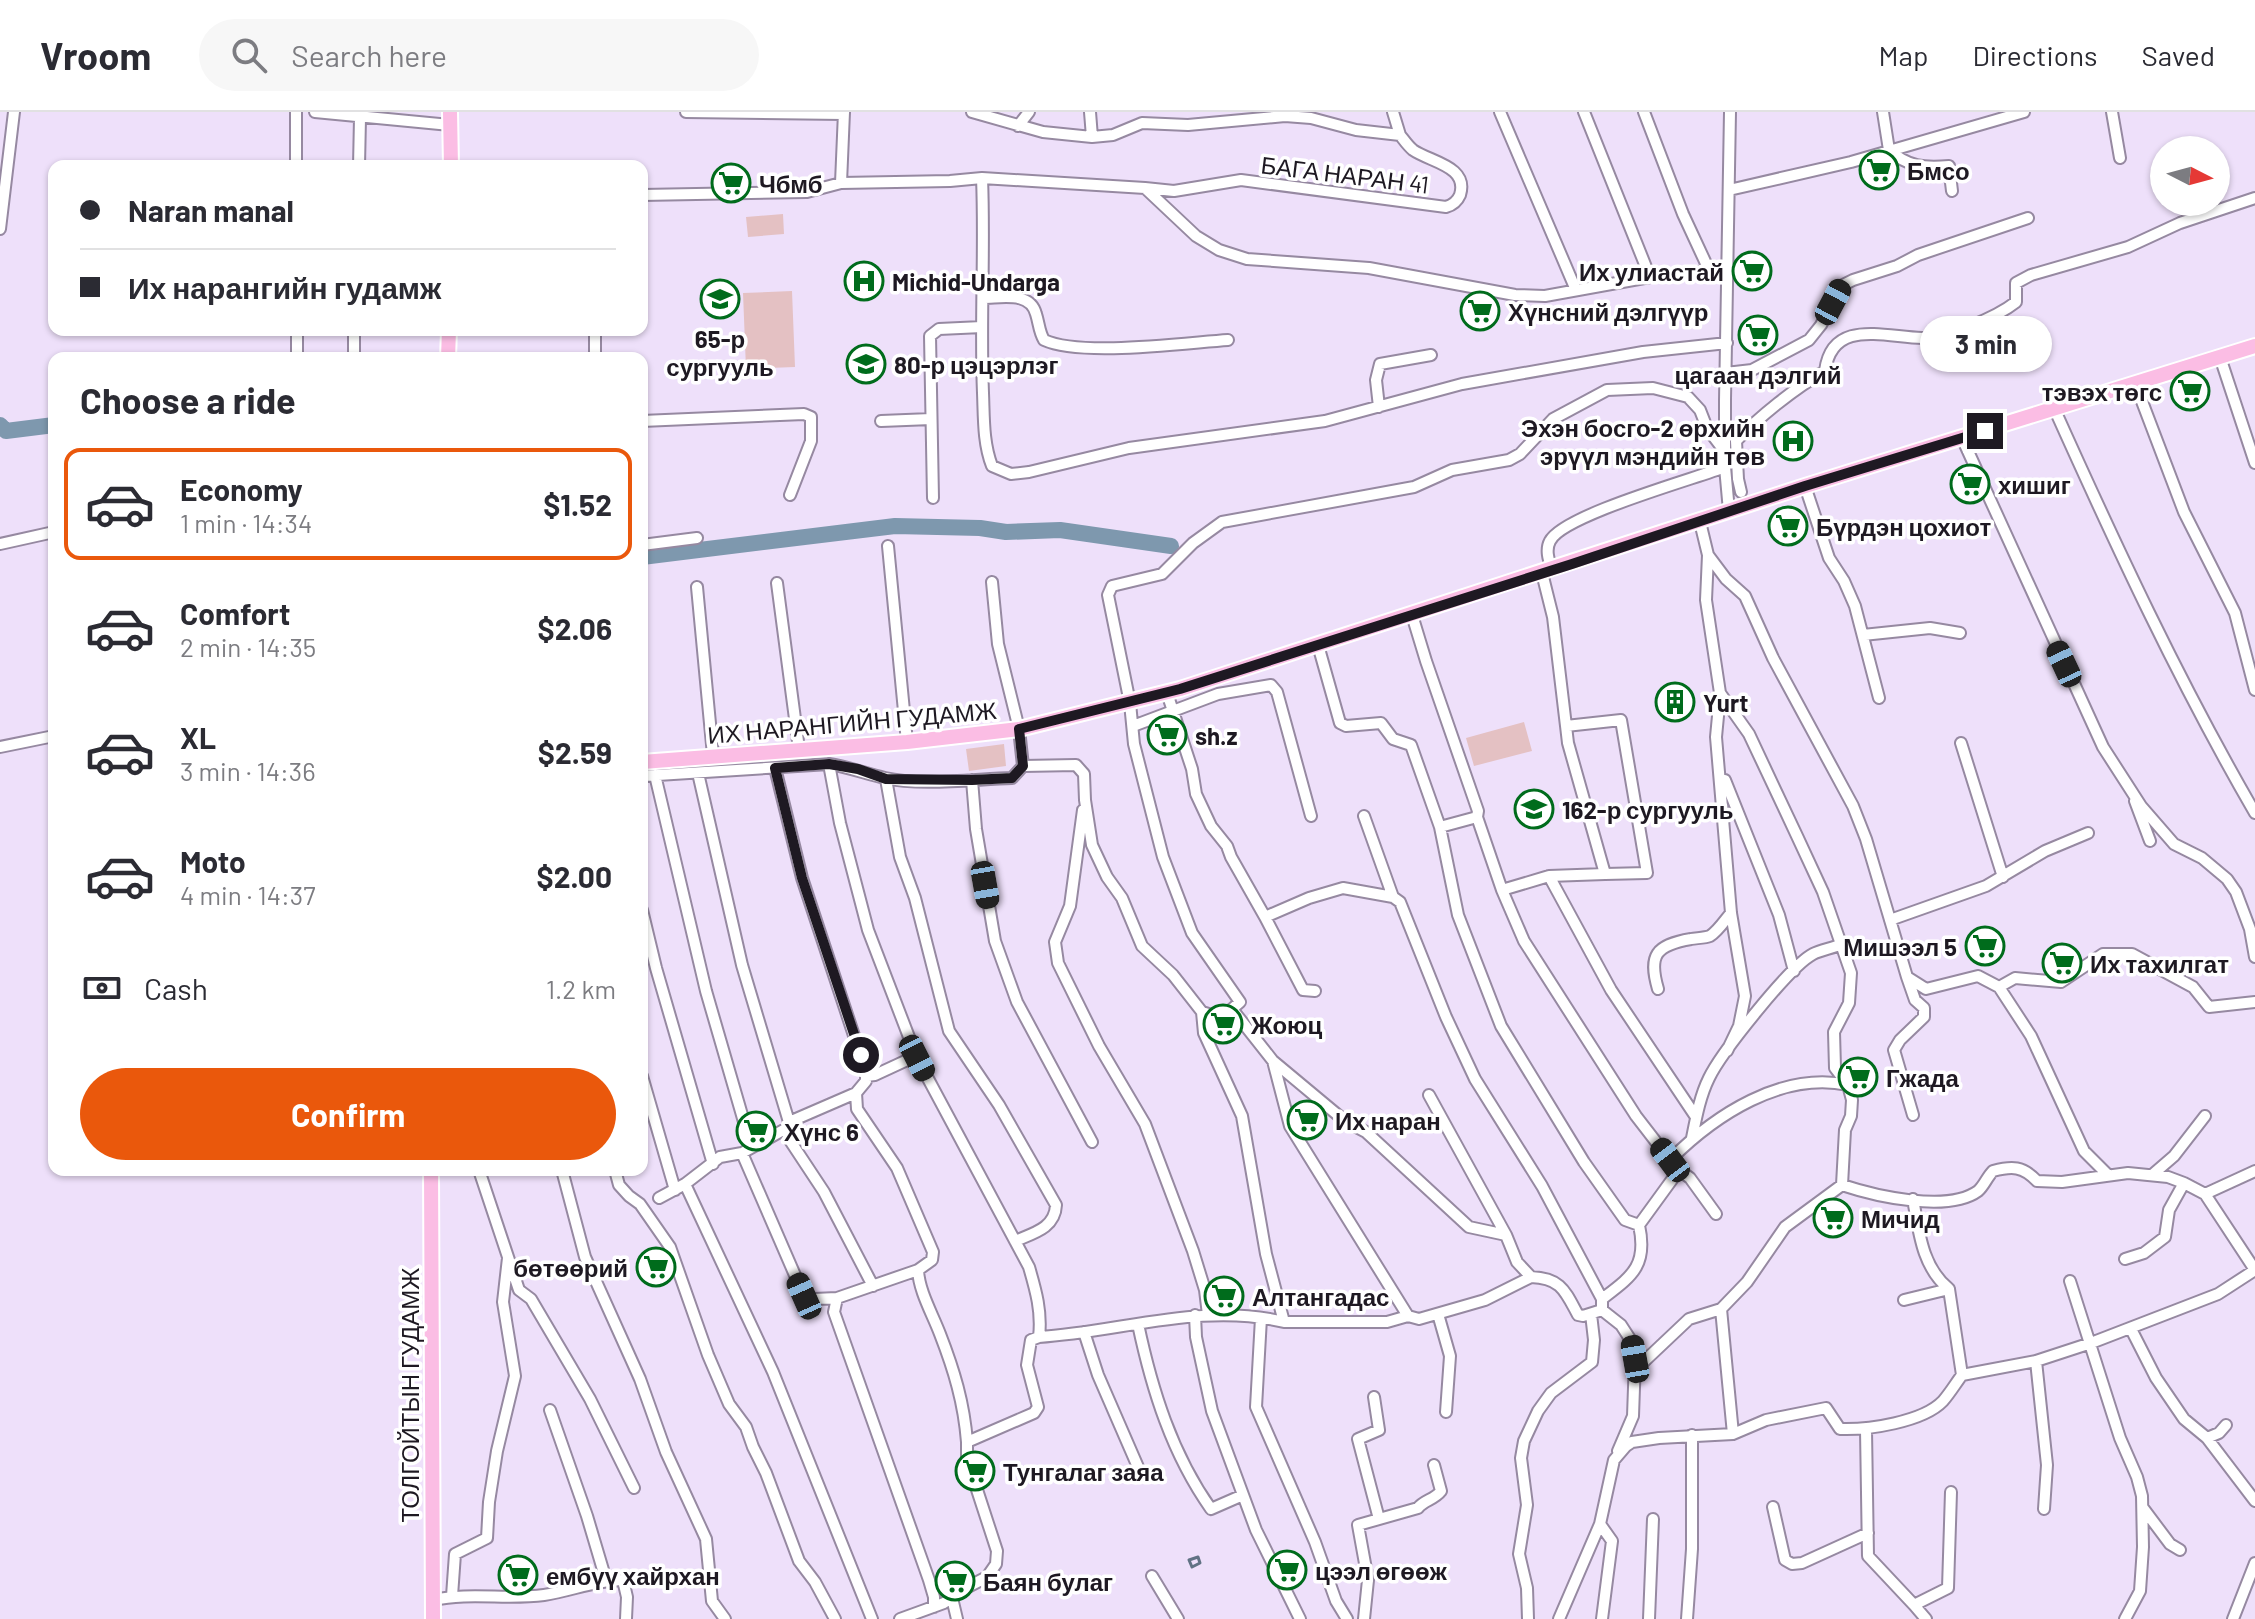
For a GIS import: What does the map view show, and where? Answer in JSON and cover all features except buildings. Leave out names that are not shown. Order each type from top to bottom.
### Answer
[{"type":"main road","points":[[450,118],[451,160]]},
{"type":"main road","name":"ИХ НАРАНГИЙН ГУДАМЖ","points":[[648,761],[907,742],[1019,729],[1130,703],[1547,572],[1805,486],[2255,346]]},
{"type":"main road","name":"ТОЛГОЙТЫН ГУДАМЖ","points":[[431,1176],[433,1619]]},
{"type":"street","points":[[0,229],[14,112]]},
{"type":"street","points":[[296,112],[296,160]]},
{"type":"street","points":[[315,112],[360,118],[450,118]]},
{"type":"street","points":[[686,112],[844,113],[841,183]]},
{"type":"street","points":[[972,112],[1043,132],[1092,137],[1113,135],[1142,118]]},
{"type":"street","points":[[1018,126],[1029,112]]},
{"type":"street","points":[[1090,112],[1092,137]]},
{"type":"street","points":[[1393,112],[1400,135]]},
{"type":"street","points":[[1500,112],[1576,290]]},
{"type":"street","points":[[1584,112],[1650,277]]},
{"type":"street","points":[[1644,112],[1683,214],[1709,270]]},
{"type":"street","points":[[1729,511],[1725,467],[1730,112]]},
{"type":"street","points":[[1883,112],[1889,150],[1915,167],[1949,166],[1952,191]]},
{"type":"street","points":[[1729,190],[1851,162],[1982,117],[2024,112]]},
{"type":"street","points":[[2112,112],[2120,158]]},
{"type":"street","name":"БАГА НАРАН 41","points":[[1142,118],[1188,125],[1226,117],[1320,116],[1356,130],[1400,135],[1411,149],[1452,169],[1459,177],[1461,186],[1459,199],[1446,207],[1241,180],[1174,191],[1145,188]]},
{"type":"street","points":[[359,160],[360,118]]},
{"type":"street","points":[[648,195],[807,192],[841,183],[982,178],[1145,188],[1196,236],[1219,250],[1247,259],[1369,268],[1515,295],[1545,296],[1650,277],[1729,268]]},
{"type":"street","points":[[982,178],[985,241],[982,327],[984,427],[992,466],[1011,474],[1129,448],[1325,421],[1462,384],[1643,352],[1727,343]]},
{"type":"street","points":[[1741,492],[1736,441],[1753,423],[1825,371],[1827,356],[1837,341],[1848,336],[1923,338],[1963,328],[2016,302],[2016,283],[2031,275],[2128,247],[2180,223],[2255,198]]},
{"type":"street","points":[[1726,373],[1752,370],[1809,340],[1821,325],[1841,286],[1918,255],[2028,218]]},
{"type":"street","points":[[983,298],[1021,298],[1030,301],[1036,310],[1044,340],[1063,346],[1114,347],[1228,340]]},
{"type":"street","points":[[933,498],[930,336],[939,329],[982,327]]},
{"type":"street","points":[[1379,407],[1376,380],[1380,364],[1431,355]]},
{"type":"street","points":[[2220,357],[2228,389],[2255,463]]},
{"type":"street","points":[[2135,383],[2184,512],[2235,613],[2255,690]]},
{"type":"street","points":[[1202,1012],[1218,1017],[1240,1002],[1192,933],[1163,857],[1134,744],[1130,703],[1108,595],[1112,586],[1162,574],[1193,543],[1222,522],[1414,487],[1452,470],[1509,460],[1520,454],[1553,419],[1607,390],[1653,388],[1688,397],[1700,410],[1707,428],[1726,453]]},
{"type":"street","points":[[2054,408],[2136,586],[2206,727],[2255,813]]},
{"type":"street","points":[[648,421],[804,414],[811,417],[811,441],[790,495]]},
{"type":"street","points":[[881,421],[931,419]]},
{"type":"street","points":[[1962,438],[2103,747],[2134,795],[2174,844],[2202,858],[2227,879],[2236,892],[2250,929],[2255,957]]},
{"type":"street","points":[[1605,874],[1568,743],[1547,572],[1548,543],[1554,535],[1589,514],[1725,467]]},
{"type":"street","points":[[1805,486],[1829,558],[1844,581],[1863,635],[1879,698]]},
{"type":"street","points":[[1700,522],[1708,555],[1706,600],[1720,693],[1716,737],[1731,913],[1745,996],[1739,1026],[1727,1051]]},
{"type":"street","points":[[0,544],[48,533]]},
{"type":"street","points":[[648,544],[697,538]]},
{"type":"street","points":[[888,546],[907,742]]},
{"type":"street","points":[[1708,555],[1726,579],[1745,596],[1773,658],[1853,806],[1866,839],[1907,977],[1915,1000],[1924,1008],[1924,1017],[1894,1050],[1913,1115]]},
{"type":"street","points":[[992,582],[998,644],[1019,729],[1023,766]]},
{"type":"street","points":[[777,583],[799,749]]},
{"type":"street","points":[[697,587],[713,755]]},
{"type":"street","points":[[1412,615],[1502,890],[1524,941],[1636,1116],[1670,1160],[1690,1178],[1716,1214]]},
{"type":"street","points":[[1863,635],[1930,628],[1960,633]]},
{"type":"street","points":[[1318,645],[1338,719],[1346,726],[1381,723],[1393,739],[1411,745],[1440,827],[1458,915],[1501,1026],[1584,1162],[1625,1220],[1639,1225]]},
{"type":"street","points":[[1213,678],[1218,694]]},
{"type":"street","points":[[1133,726],[1218,694],[1271,685],[1277,692],[1311,816]]},
{"type":"street","points":[[1167,693],[1192,769],[1196,794],[1211,826],[1227,846],[1303,990],[1315,991]]},
{"type":"street","points":[[1720,693],[1749,734],[1823,892],[1851,973],[1849,1003],[1834,1032],[1835,1068],[1848,1085],[1851,1116],[1845,1130],[1842,1185]]},
{"type":"street","points":[[1502,890],[1549,876],[1645,874],[1648,870],[1621,720],[1566,726]]},
{"type":"street","points":[[0,747],[48,737]]},
{"type":"street","points":[[1961,743],[2003,877]]},
{"type":"street","points":[[829,764],[861,906],[916,1056],[1029,1267],[1038,1296],[1041,1317],[1039,1337]]},
{"type":"street","points":[[648,776],[829,764],[858,769],[886,779],[972,780],[1012,778],[1023,766],[1076,765],[1084,774],[1092,845],[1107,877],[1122,898],[1142,946],[1173,975],[1202,1012],[1204,1033],[1242,1116],[1266,1254],[1284,1322]]},
{"type":"street","points":[[659,1198],[685,1184],[720,1157],[747,1150],[787,1128],[789,1122],[856,1093],[866,1076],[802,878],[775,768]]},
{"type":"street","points":[[1720,771],[1742,818],[1779,915],[1794,971]]},
{"type":"street","points":[[698,773],[742,965],[789,1122],[789,1139],[824,1192],[873,1286]]},
{"type":"street","points":[[655,775],[747,1150],[804,1296],[814,1299],[837,1298],[918,1270],[932,1260],[933,1252],[897,1168],[857,1109],[856,1093]]},
{"type":"street","points":[[886,779],[900,857],[915,898],[949,1031],[999,1105],[1056,1205],[1051,1223],[1015,1241]]},
{"type":"street","points":[[972,780],[976,829],[995,941],[1017,1002],[1092,1142]]},
{"type":"street","points":[[2134,795],[2136,809],[2150,841]]},
{"type":"street","points":[[1085,800],[1070,906],[1055,942],[1058,963],[1099,1046],[1145,1124],[1193,1251],[1205,1290],[1208,1315]]},
{"type":"street","points":[[1364,816],[1393,897]]},
{"type":"street","points":[[1440,827],[1477,817]]},
{"type":"street","points":[[1890,920],[1986,886],[2045,851],[2088,833]]},
{"type":"street","points":[[1549,876],[1611,990],[1696,1117]]},
{"type":"street","points":[[1265,917],[1309,898],[1343,888],[1393,897],[1400,902],[1446,1017],[1475,1079],[1542,1186],[1602,1304],[1632,1342],[1635,1370],[1633,1416],[1614,1460],[1600,1524],[1559,1619]]},
{"type":"street","points":[[1658,989],[1653,961],[1661,949],[1675,942],[1709,936],[1731,913]]},
{"type":"street","points":[[648,934],[713,1164]]},
{"type":"street","points":[[1692,1138],[1709,1078],[1727,1051],[1811,955],[1842,944]]},
{"type":"street","points":[[1999,987],[2015,978],[2061,982],[2103,954],[2132,954],[2193,987],[2209,1007],[2255,1002]]},
{"type":"street","points":[[1907,977],[1926,989],[1978,976],[1999,987],[2031,1036],[2084,1151],[2108,1175]]},
{"type":"street","points":[[1232,1009],[1273,1061],[1345,1121],[1366,1132],[1469,1227],[1506,1235]]},
{"type":"street","points":[[866,1076],[875,1075],[916,1056]]},
{"type":"street","points":[[1273,1061],[1290,1126],[1408,1316]]},
{"type":"street","points":[[1670,1160],[1692,1138],[1731,1111],[1801,1083],[1836,1082],[1848,1085]]},
{"type":"street","points":[[1429,1095],[1506,1235],[1517,1262],[1531,1277]]},
{"type":"street","points":[[648,1097],[675,1190]]},
{"type":"street","points":[[2152,1175],[2174,1156],[2205,1116]]},
{"type":"street","points":[[1614,1460],[1632,1442],[1733,1434],[1766,1420],[1826,1408],[1840,1429],[1866,1430],[1910,1419],[1942,1403],[1962,1375],[2036,1361],[2131,1329],[2218,1294],[2255,1270],[2205,1194],[2184,1183],[2152,1175],[2037,1181],[2028,1171],[2011,1166],[1993,1171],[1980,1190],[1946,1203],[1868,1193],[1842,1185]]},
{"type":"street","points":[[967,1442],[1034,1413],[1038,1407],[1027,1365],[1031,1340],[1039,1337],[1195,1315],[1284,1322],[1387,1322],[1408,1316],[1419,1319],[1503,1293],[1531,1277],[1556,1282],[1578,1315],[1591,1314],[1637,1268],[1644,1247],[1639,1225],[1679,1170]]},
{"type":"street","points":[[2205,1194],[2255,1171]]},
{"type":"street","points":[[481,1176],[519,1290],[531,1299],[590,1399],[634,1488]]},
{"type":"street","points":[[564,1176],[585,1257],[640,1379],[666,1452],[706,1539],[712,1601],[725,1619]]},
{"type":"street","points":[[617,1176],[619,1185],[640,1204],[670,1247],[708,1355],[729,1404],[746,1427],[799,1561],[815,1582],[835,1619]]},
{"type":"street","points":[[2125,1259],[2144,1253],[2165,1237],[2169,1210],[2184,1183]]},
{"type":"street","points":[[685,1184],[773,1372],[872,1619]]},
{"type":"street","points":[[1635,1370],[1689,1319],[1721,1309],[1747,1282],[1785,1227],[1842,1185]]},
{"type":"street","points":[[1913,1199],[1921,1243],[1935,1278],[1949,1289],[1962,1375]]},
{"type":"street","points":[[452,1596],[455,1554],[487,1538],[497,1451],[515,1376],[503,1302],[508,1258]]},
{"type":"street","points":[[900,1619],[934,1607],[987,1577],[996,1564],[997,1551],[967,1459],[965,1410],[956,1374],[918,1284],[918,1270]]},
{"type":"street","points":[[2070,1281],[2120,1438],[2137,1477],[2143,1508],[2140,1591],[2125,1619]]},
{"type":"street","points":[[1904,1300],[1949,1289]]},
{"type":"street","points":[[837,1298],[834,1312],[929,1580],[934,1607]]},
{"type":"street","points":[[1721,1309],[1733,1434]]},
{"type":"street","points":[[1438,1314],[1450,1356],[1446,1412]]},
{"type":"street","points":[[1528,1619],[1527,1588],[1519,1554],[1527,1505],[1521,1458],[1524,1441],[1538,1411],[1551,1393],[1592,1362],[1594,1340],[1591,1314]]},
{"type":"street","points":[[1195,1315],[1196,1337],[1212,1411],[1256,1530],[1300,1619]]},
{"type":"street","points":[[1261,1318],[1256,1407],[1315,1542],[1336,1601],[1347,1619]]},
{"type":"street","points":[[1138,1324],[1147,1366],[1171,1439],[1196,1488],[1211,1509],[1243,1495]]},
{"type":"street","points":[[2131,1329],[2184,1419],[2207,1438],[2255,1501]]},
{"type":"street","points":[[1084,1332],[1098,1375],[1138,1467]]},
{"type":"street","points":[[2036,1361],[2047,1465],[2044,1509]]},
{"type":"street","points":[[1374,1397],[1379,1430],[1358,1439],[1379,1519]]},
{"type":"street","points":[[550,1410],[606,1580]]},
{"type":"street","points":[[2207,1438],[2219,1433],[2226,1425]]},
{"type":"street","points":[[1866,1430],[1868,1556],[1926,1619]]},
{"type":"street","points":[[1687,1619],[1692,1549],[1692,1435]]},
{"type":"street","points":[[1364,1619],[1368,1580],[1358,1525],[1418,1508],[1422,1503],[1435,1499],[1441,1491],[1434,1465]]},
{"type":"street","points":[[1914,1605],[1948,1588],[1951,1492]]},
{"type":"street","points":[[1773,1507],[1785,1560],[1792,1564],[1802,1563],[1868,1533]]},
{"type":"street","points":[[2143,1508],[2170,1544],[2180,1550]]},
{"type":"street","points":[[1649,1619],[1653,1519]]},
{"type":"street","points":[[1600,1524],[1612,1541],[1602,1619]]},
{"type":"street","points":[[2233,1619],[2255,1563]]},
{"type":"street","points":[[1152,1576],[1178,1619]]},
{"type":"street","points":[[433,1600],[452,1596],[544,1595],[606,1580],[623,1580],[627,1597],[626,1619]]},
{"type":"street","points":[[952,1598],[957,1619]]},
{"type":"shaded area","points":[[783,214],[784,234],[748,237],[746,217]]},
{"type":"shaded area","points":[[792,291],[795,367],[746,369],[743,293]]},
{"type":"shaded area","points":[[1524,722],[1532,751],[1474,766],[1466,738]]},
{"type":"shaded area","points":[[1004,744],[1006,766],[969,771],[966,749]]},
{"type":"waterway","points":[[0,425],[6,431],[48,426]]},
{"type":"waterway","points":[[648,556],[895,526],[980,528],[1006,532],[1060,530],[1171,546]]},
{"type":"waterway","points":[[1198,1557],[1200,1563],[1192,1567],[1189,1560],[1198,1557]]},
{"type":"place","name":"Бмсо","points":[[1879,170]]},
{"type":"place","name":"Чбмб","points":[[731,183]]},
{"type":"place","name":"Их улиастай","points":[[1752,271]]},
{"type":"place","name":"Michid-Undarga","points":[[864,281]]},
{"type":"place","name":"65-р сургууль","points":[[720,299]]},
{"type":"place","name":"Хүнсний дэлгүүр","points":[[1480,311]]},
{"type":"place","name":"цагаан дэлгий","points":[[1758,335]]},
{"type":"place","name":"80-р цэцэрлэг","points":[[866,364]]},
{"type":"place","name":"тэвэх төгс","points":[[2190,391]]},
{"type":"place","name":"Эхэн босго-2 өрхийн эрүүл мэндийн төв","points":[[1793,441]]},
{"type":"place","name":"хишиг","points":[[1970,484]]},
{"type":"place","name":"Бүрдэн цохиот","points":[[1788,526]]},
{"type":"place","name":"Yurt","points":[[1675,702]]},
{"type":"place","name":"sh.z","points":[[1167,735]]},
{"type":"place","name":"162-р сургууль","points":[[1534,809]]},
{"type":"place","name":"Мишээл 5","points":[[1985,946]]},
{"type":"place","name":"Их тахилгат","points":[[2062,963]]},
{"type":"place","name":"Жоюц","points":[[1223,1024]]},
{"type":"place","name":"Гжада","points":[[1858,1077]]},
{"type":"place","name":"Их наран","points":[[1307,1120]]},
{"type":"place","name":"Хүнс 6","points":[[756,1131]]},
{"type":"place","name":"Мичид","points":[[1833,1218]]},
{"type":"place","name":"бөтөөрий","points":[[656,1267]]},
{"type":"place","name":"Алтангадас","points":[[1224,1296]]},
{"type":"place","name":"Тунгалаг заяа","points":[[975,1471]]},
{"type":"place","name":"цээл өгөөж","points":[[1287,1570]]},
{"type":"place","name":"ембүү хайрхан","points":[[518,1575]]},
{"type":"place","name":"Баян булаг","points":[[955,1581]]},
{"type":"route","points":[[861,1055],[802,878],[775,768],[829,764],[858,769],[886,779],[1012,778],[1023,766],[1019,729],[1180,689],[1805,486],[1985,431]]}]
